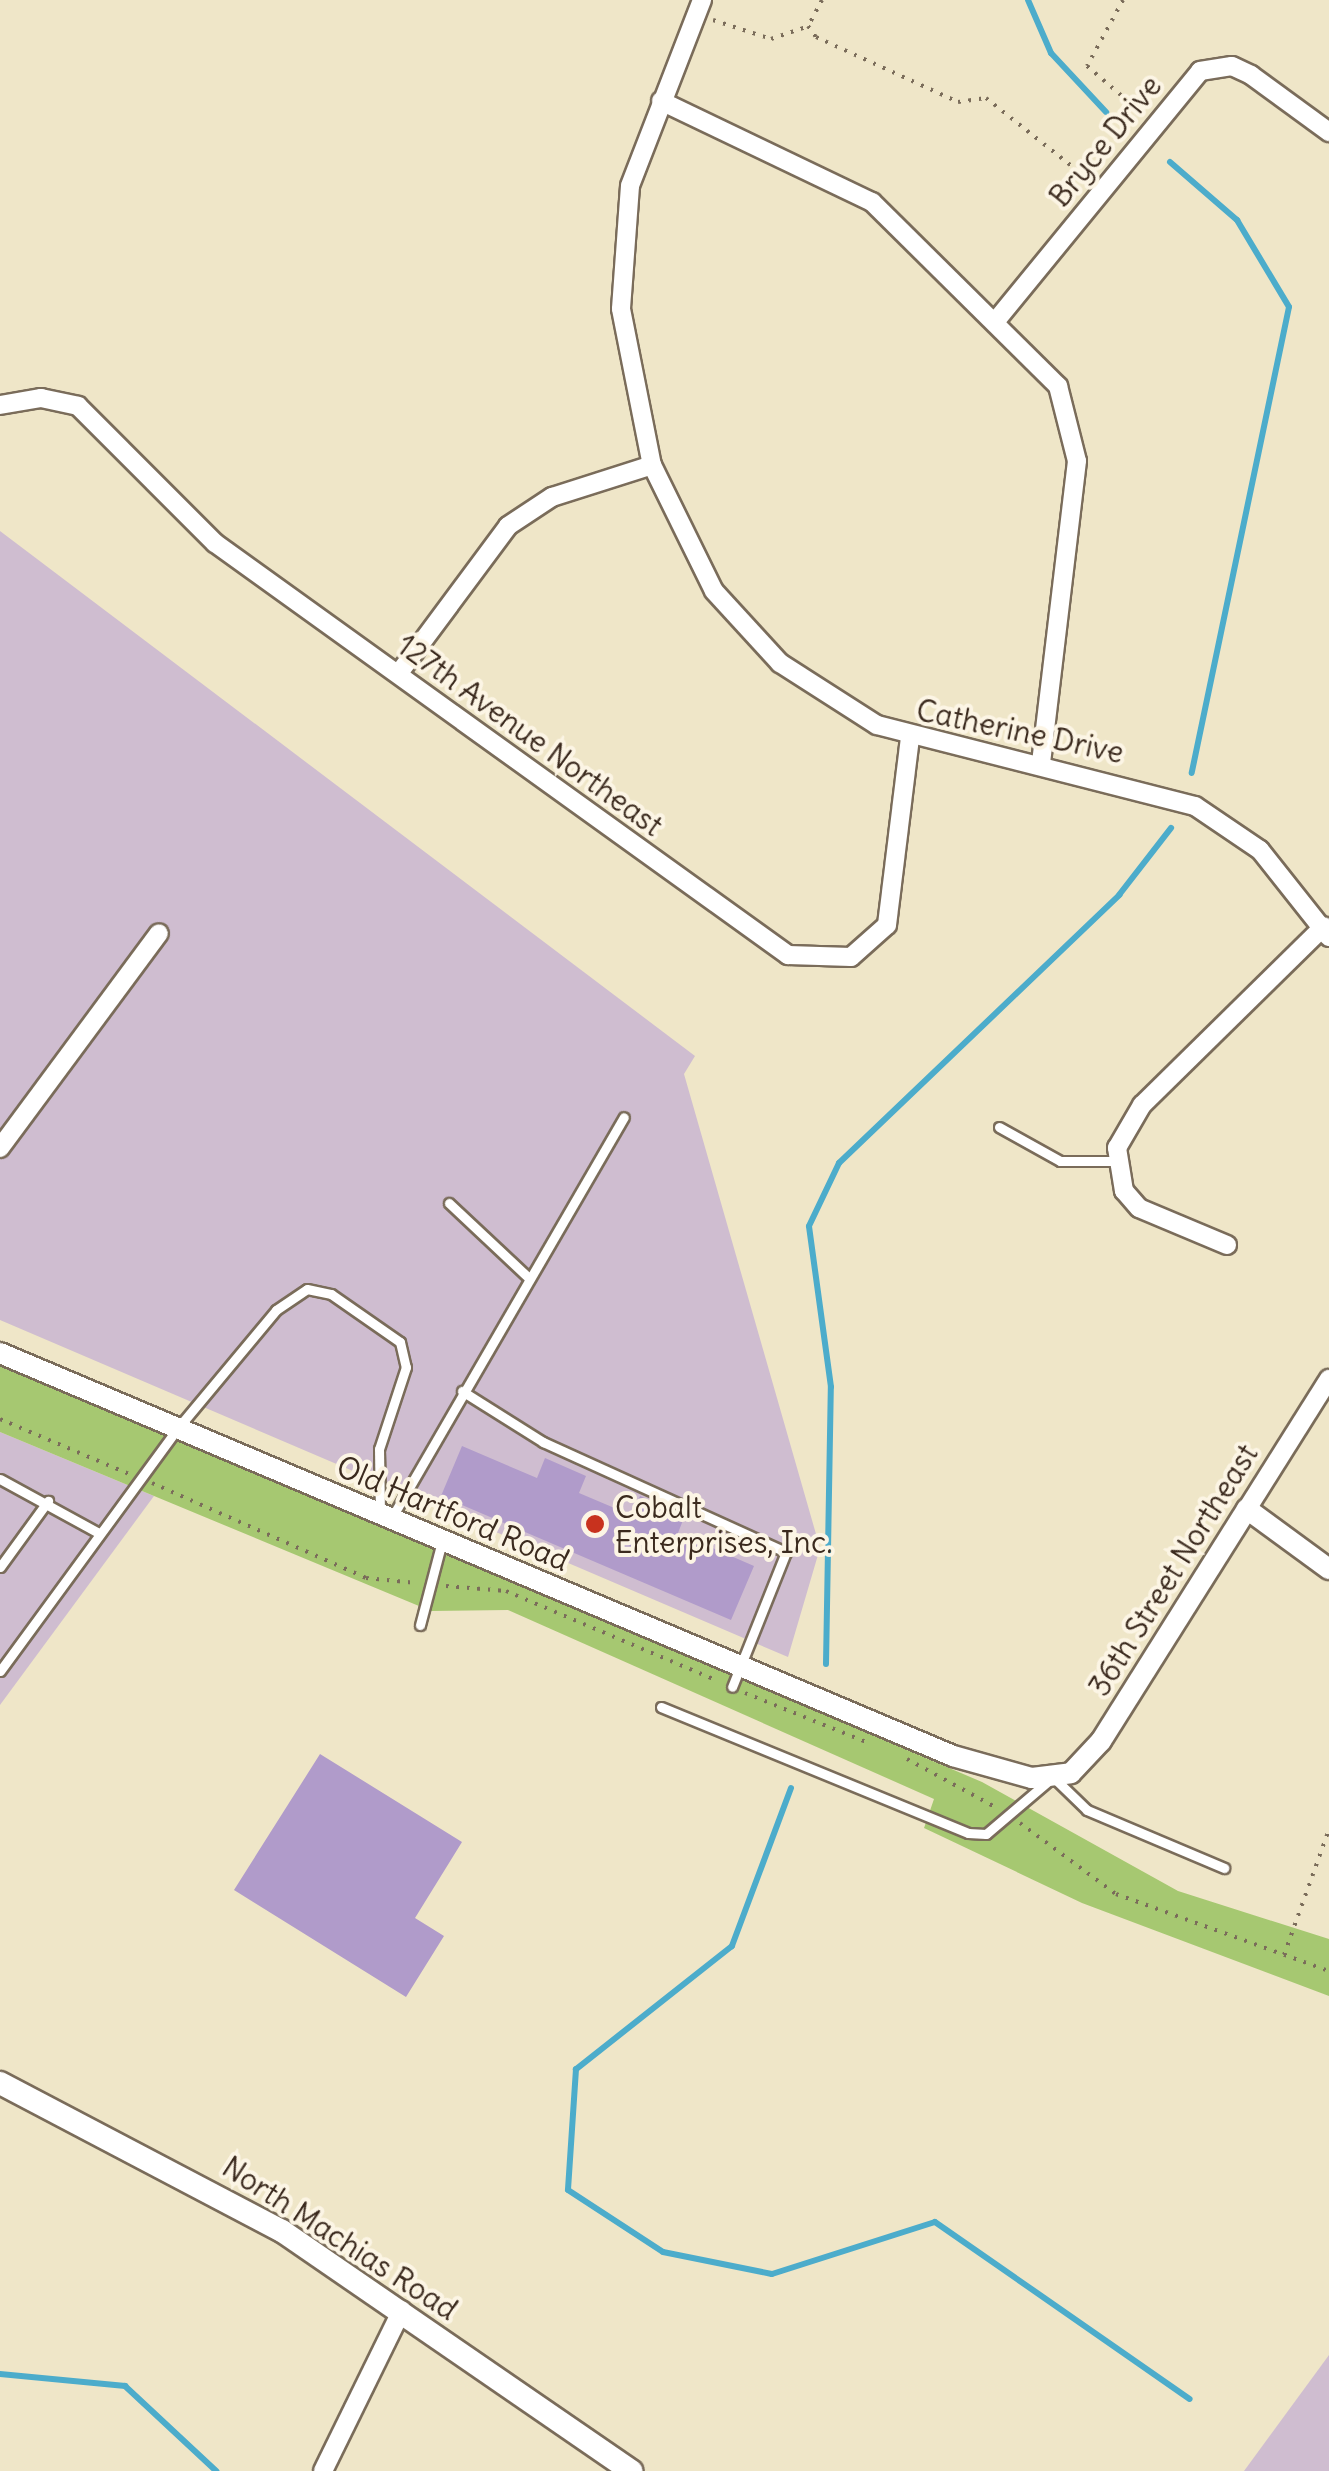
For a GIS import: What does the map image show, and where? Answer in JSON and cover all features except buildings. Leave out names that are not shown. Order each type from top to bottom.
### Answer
[{"type":"main road","name":"North Machias Road","points":[[0,2083],[182,2172],[402,2310],[631,2471]]},
{"type":"street","name":"Catherine Drive","points":[[699,7],[630,186],[621,268],[626,350],[652,464],[686,544],[746,630],[823,694],[910,738],[1154,788],[1228,824],[1327,932]]},
{"type":"street","name":"Bryce Drive","points":[[999,318],[1200,72],[1232,66],[1329,132]]},
{"type":"street","points":[[662,101],[838,179],[999,318],[1058,386],[1074,430],[1041,763]]},
{"type":"street","name":"127th Avenue Northeast","points":[[0,405],[41,398],[78,406],[215,543],[399,673],[769,946],[810,962],[852,956],[888,926],[910,738]]},
{"type":"street","points":[[399,673],[508,526],[552,497],[652,464]]},
{"type":"street","points":[[1228,1245],[1139,1208],[1116,1161],[1142,1105],[1327,932]]},
{"type":"street","points":[[0,1148],[159,934]]},
{"type":"street","name":"Old Hartford Road","points":[[0,1353],[952,1756],[1054,1778]]},
{"type":"street","name":"36th Street Northeast","points":[[1054,1778],[1071,1773],[1101,1741],[1329,1379]]},
{"type":"street","points":[[1247,1509],[1329,1569]]},
{"type":"street","points":[[323,2471],[402,2310]]},
{"type":"lane","points":[[385,1517],[624,1117]]},
{"type":"lane","points":[[999,1127],[1060,1162],[1116,1161]]},
{"type":"lane","points":[[450,1203],[529,1278]]},
{"type":"lane","points":[[0,1671],[96,1532],[177,1430],[276,1310],[307,1289],[331,1294],[400,1342],[406,1366],[378,1449],[385,1517]]},
{"type":"lane","points":[[462,1391],[544,1442],[786,1552],[732,1687]]},
{"type":"lane","points":[[0,1479],[48,1502],[96,1532]]},
{"type":"lane","points":[[0,1567],[48,1502]]},
{"type":"lane","points":[[420,1625],[442,1541]]},
{"type":"lane","points":[[661,1708],[968,1833],[986,1834],[1054,1778],[1087,1810],[1224,1868]]},
{"type":"path","points":[[699,7],[771,39],[808,26],[822,0]]},
{"type":"path","points":[[1123,0],[1087,66],[1154,124]]},
{"type":"path","points":[[808,26],[958,102],[986,98],[1101,190]]},
{"type":"path","points":[[0,1419],[366,1578],[506,1590],[885,1750]]},
{"type":"path","points":[[903,1757],[1008,1815],[1116,1894],[1329,1972]]},
{"type":"path","points":[[1284,1955],[1329,1829]]},
{"type":"shaded area","points":[[0,531],[695,1056],[684,1074],[820,1548],[788,1657],[0,1320]]},
{"type":"shaded area","points":[[0,1432],[154,1496],[0,1705]]},
{"type":"shaded area","points":[[1329,2355],[1329,2471],[1244,2471]]},
{"type":"green space","points":[[0,1364],[982,1782],[1178,1891],[1329,1939],[1329,1996],[1082,1903],[924,1828],[934,1799],[508,1610],[431,1611],[0,1432]]},
{"type":"waterway","points":[[1028,0],[1051,53],[1106,112]]},
{"type":"waterway","points":[[1170,162],[1237,220],[1289,307],[1192,773]]},
{"type":"waterway","points":[[826,1664],[831,1387],[809,1226],[839,1163],[1119,895],[1171,828]]},
{"type":"waterway","points":[[791,1788],[732,1946],[576,2069],[568,2190],[663,2252],[772,2274],[935,2222],[1190,2399]]},
{"type":"waterway","points":[[0,2374],[125,2386],[216,2471]]},
{"type":"place","name":"Cobalt Enterprises, Inc.","points":[[595,1524]]}]
